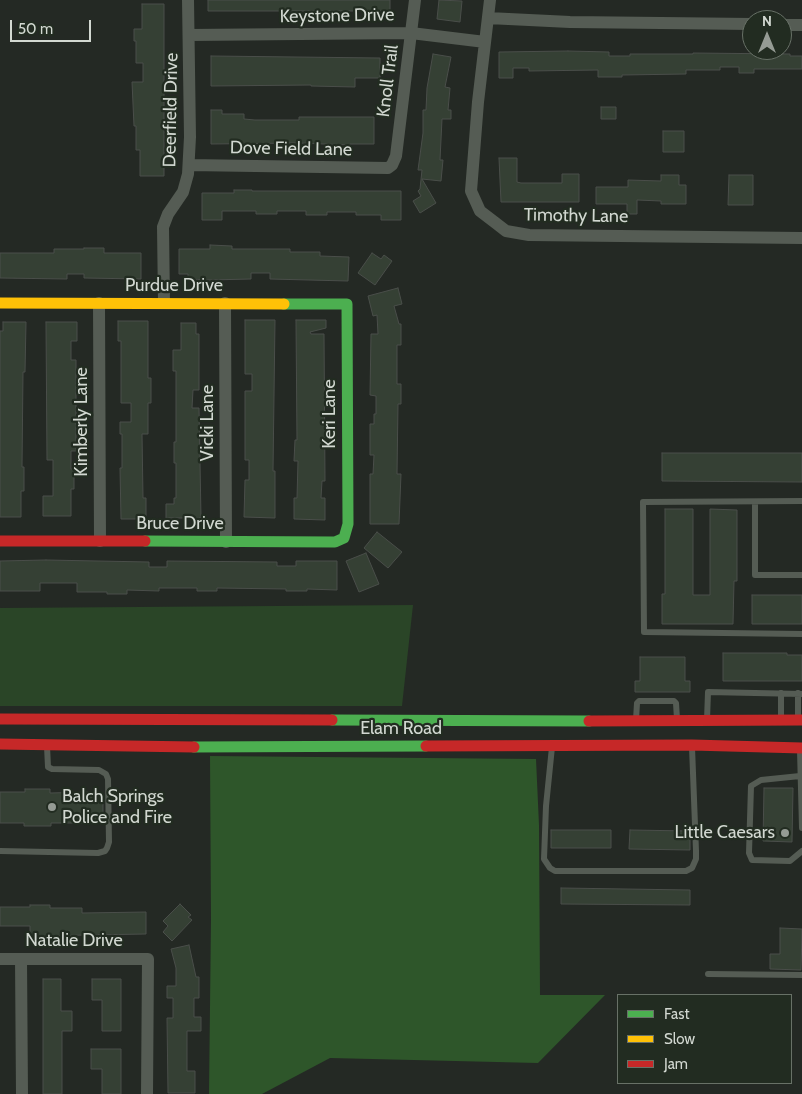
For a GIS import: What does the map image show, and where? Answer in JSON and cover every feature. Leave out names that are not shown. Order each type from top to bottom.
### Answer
[{"type":"main road","name":"Purdue Drive","points":[[0,302],[347,304]]},
{"type":"main road","name":"Keri Lane","points":[[347,304],[348,524]]},
{"type":"main road","name":"Bruce Drive","points":[[0,541],[336,542],[344,538],[348,524]]},
{"type":"main road","name":"Elam Road","points":[[0,718],[46,732],[166,747],[636,721],[677,721],[692,733]]},
{"type":"main road","name":"Elam Road","points":[[692,733],[707,721],[800,720]]},
{"type":"main road","name":"Elam Road","points":[[0,744],[46,732],[430,733],[552,746],[692,733],[801,748]]},
{"type":"street","name":"Deerfield Drive","points":[[164,303],[163,228],[168,214],[183,192],[189,165],[188,0]]},
{"type":"street","name":"Knoll Trail","points":[[392,165],[396,156],[416,0]]},
{"type":"street","name":"Timothy Lane","points":[[490,0],[478,102],[471,191],[480,211],[506,231],[529,235],[802,238]]},
{"type":"street","points":[[488,18],[570,22],[742,24]]},
{"type":"street","name":"Keystone Drive","points":[[189,35],[411,32],[485,42]]},
{"type":"street","name":"Dove Field Lane","points":[[189,165],[388,168],[392,165]]},
{"type":"street","name":"Kimberly Lane","points":[[99,303],[100,541]]},
{"type":"street","name":"Vicki Lane","points":[[225,303],[226,542]]},
{"type":"street","name":"Natalie Drive","points":[[0,959],[148,959],[147,1094]]},
{"type":"street","points":[[21,959],[22,1094]]},
{"type":"lane","points":[[802,501],[643,502],[644,632],[802,634]]},
{"type":"lane","points":[[755,502],[756,575],[802,575]]},
{"type":"lane","points":[[707,721],[708,692],[800,694],[800,720]]},
{"type":"lane","points":[[781,693],[781,720]]},
{"type":"lane","points":[[636,721],[637,703],[639,701],[674,702],[676,704],[677,721]]},
{"type":"lane","points":[[0,851],[98,853],[105,851],[107,848],[109,842],[108,779],[106,774],[99,770],[52,769],[48,767],[46,732]]},
{"type":"lane","points":[[552,746],[546,806],[544,859],[550,868],[555,871],[686,871],[692,868],[696,859],[692,733]]},
{"type":"lane","points":[[801,748],[802,828]]},
{"type":"lane","points":[[800,776],[762,780],[751,786],[748,853],[752,860],[790,861],[802,851]]},
{"type":"lane","points":[[708,974],[802,975]]},
{"type":"green space","points":[[413,605],[402,706],[0,706],[0,608]]},
{"type":"green space","points":[[210,756],[536,759],[539,825],[540,995],[605,995],[538,1063],[330,1058],[262,1094],[209,1094]]},
{"type":"building","points":[[208,0],[390,0],[390,11],[208,11]]},
{"type":"building","points":[[439,0],[462,1],[460,22],[437,19]]},
{"type":"building","points":[[142,4],[164,4],[164,176],[140,176],[140,150],[136,150],[132,82],[143,82],[143,63],[136,63],[134,29],[142,29]]},
{"type":"building","points":[[499,52],[609,52],[609,56],[630,56],[630,54],[742,54],[742,60],[792,60],[792,56],[802,56],[802,69],[754,69],[754,73],[739,73],[739,67],[720,67],[720,70],[686,70],[686,74],[598,77],[598,70],[529,71],[529,68],[513,68],[513,78],[499,78]]},
{"type":"building","points":[[433,54],[451,57],[445,87],[450,88],[448,110],[451,110],[451,119],[442,119],[440,160],[443,160],[441,181],[422,179],[436,203],[420,213],[413,201],[421,196],[418,191],[420,189],[422,170],[418,170],[423,133],[423,110],[426,110],[427,88]]},
{"type":"building","points":[[211,56],[380,58],[380,78],[355,78],[355,87],[311,85],[211,86]]},
{"type":"building","points":[[601,107],[616,107],[616,119],[601,119]]},
{"type":"building","points":[[211,110],[222,110],[222,114],[244,114],[244,119],[255,120],[299,120],[299,117],[374,117],[374,144],[211,144]]},
{"type":"building","points":[[663,131],[684,131],[684,152],[663,152]]},
{"type":"building","points":[[499,158],[517,158],[517,182],[521,183],[562,183],[562,174],[579,174],[579,202],[501,202]]},
{"type":"building","points":[[661,175],[679,175],[679,185],[686,185],[686,204],[661,204],[661,201],[637,200],[637,214],[627,214],[627,204],[596,204],[596,187],[628,187],[628,180],[661,181]]},
{"type":"building","points":[[729,175],[753,175],[753,205],[728,205]]},
{"type":"building","points":[[234,190],[401,191],[401,220],[381,220],[381,215],[356,215],[356,212],[327,212],[327,215],[306,215],[306,211],[277,211],[277,214],[256,214],[256,211],[222,211],[222,220],[202,220],[202,193],[234,193]]},
{"type":"building","points":[[210,245],[232,246],[232,249],[290,249],[290,252],[320,252],[320,256],[349,257],[348,281],[270,279],[270,273],[251,273],[251,279],[209,280],[188,279],[188,274],[179,274],[179,249],[210,249]]},
{"type":"building","points":[[104,248],[104,253],[141,253],[141,279],[84,278],[84,274],[67,274],[67,279],[0,278],[0,253],[54,253],[54,249]]},
{"type":"building","points":[[372,253],[381,259],[384,255],[392,261],[375,285],[358,273]]},
{"type":"building","points":[[398,288],[402,304],[394,306],[399,324],[401,324],[401,345],[397,345],[397,384],[401,384],[401,404],[398,404],[397,474],[401,474],[399,524],[370,524],[370,474],[373,474],[374,455],[370,455],[370,424],[374,424],[374,414],[376,414],[376,396],[370,395],[371,334],[378,334],[377,315],[373,316],[368,296]]},
{"type":"building","points":[[245,320],[275,320],[273,471],[275,471],[275,518],[244,517],[245,480],[249,480],[249,460],[245,460],[245,391],[252,391],[252,374],[245,374]]},
{"type":"building","points":[[296,320],[326,320],[326,328],[310,332],[311,334],[324,334],[325,481],[322,481],[321,498],[325,498],[325,520],[294,519],[294,498],[297,498],[298,461],[294,461],[295,440],[297,440]]},
{"type":"building","points":[[118,321],[148,321],[148,378],[151,378],[151,403],[148,403],[148,434],[142,434],[143,498],[146,498],[146,519],[121,519],[120,468],[122,468],[122,434],[120,434],[120,422],[131,422],[131,403],[121,403],[121,341],[118,341]]},
{"type":"building","points":[[3,322],[26,322],[25,372],[23,372],[22,467],[24,467],[24,491],[21,491],[21,517],[0,517],[0,331],[3,331]]},
{"type":"building","points":[[46,322],[77,322],[77,341],[71,341],[71,360],[76,360],[76,451],[71,451],[71,469],[74,469],[74,489],[71,489],[71,516],[43,516],[43,496],[53,496],[53,460],[47,460]]},
{"type":"building","points":[[181,323],[196,323],[196,334],[199,334],[199,390],[193,390],[192,408],[199,408],[201,518],[166,518],[166,504],[174,504],[174,498],[176,498],[174,442],[176,442],[176,371],[173,371],[173,350],[181,350]]},
{"type":"building","points":[[662,453],[802,453],[802,482],[662,481]]},
{"type":"building","points":[[665,509],[693,509],[693,595],[710,595],[710,509],[737,510],[737,581],[734,581],[733,624],[662,624],[662,594],[665,594]]},
{"type":"building","points":[[377,532],[402,552],[388,568],[364,548]]},
{"type":"building","points":[[366,553],[379,584],[359,592],[346,561]]},
{"type":"building","points":[[0,561],[149,562],[149,567],[167,567],[167,561],[277,562],[277,566],[296,566],[296,561],[337,561],[337,590],[307,589],[307,591],[286,591],[286,589],[217,588],[217,591],[197,591],[197,588],[159,588],[159,591],[127,590],[127,594],[107,594],[107,592],[77,592],[77,583],[40,583],[40,591],[0,591]]},
{"type":"building","points":[[752,595],[802,595],[802,624],[752,624]]},
{"type":"building","points":[[723,653],[787,653],[787,655],[802,655],[802,681],[723,681]]},
{"type":"building","points":[[640,657],[685,657],[685,681],[690,681],[690,692],[635,692],[635,681],[640,681]]},
{"type":"building","points":[[764,788],[793,788],[792,842],[763,841]]},
{"type":"building","name":"Balch Springs Police and Fire","points":[[25,789],[50,789],[50,793],[90,792],[90,794],[103,794],[103,820],[90,820],[90,823],[51,823],[51,826],[24,826],[24,823],[0,823],[0,792],[25,792]]},
{"type":"building","points":[[551,830],[611,830],[611,848],[551,848]]},
{"type":"building","points":[[630,830],[690,831],[690,850],[629,849]]},
{"type":"building","points":[[561,888],[690,890],[690,905],[561,904]]},
{"type":"building","points":[[180,904],[191,915],[188,917],[192,920],[172,941],[163,932],[168,926],[163,921]]},
{"type":"building","points":[[30,905],[50,905],[50,908],[82,908],[82,913],[146,912],[146,934],[30,936],[30,926],[0,926],[0,907],[30,907]]},
{"type":"building","points":[[780,928],[802,929],[801,970],[770,969],[770,954],[780,954]]},
{"type":"building","points":[[189,945],[196,977],[199,977],[199,998],[194,998],[194,1017],[201,1017],[201,1031],[187,1031],[187,1071],[195,1071],[195,1093],[168,1093],[167,1018],[173,1018],[173,998],[167,998],[167,986],[176,986],[176,968],[171,949]]},
{"type":"building","points":[[43,979],[61,979],[61,1011],[72,1011],[72,1031],[62,1031],[62,1094],[43,1094]]},
{"type":"building","points":[[92,979],[121,979],[121,1031],[102,1031],[102,1000],[92,1000]]},
{"type":"building","points":[[91,1049],[121,1049],[121,1094],[102,1094],[102,1069],[91,1069]]},
{"type":"traffic: fast","points":[[145,541],[335,542],[344,538],[348,524],[347,304],[284,304]]},
{"type":"traffic: fast","points":[[332,720],[589,721]]},
{"type":"traffic: fast","points":[[194,747],[426,746]]},
{"type":"traffic: slow","points":[[0,303],[284,304]]},
{"type":"traffic: jam","points":[[0,541],[145,541]]},
{"type":"traffic: jam","points":[[0,719],[332,720]]},
{"type":"traffic: jam","points":[[589,721],[802,720]]},
{"type":"traffic: jam","points":[[0,744],[194,747]]},
{"type":"traffic: jam","points":[[426,746],[692,745],[802,748]]},
{"type":"place","name":"Balch Springs Police and Fire","points":[[52,807]]},
{"type":"place","name":"Little Caesars","points":[[785,833]]}]
